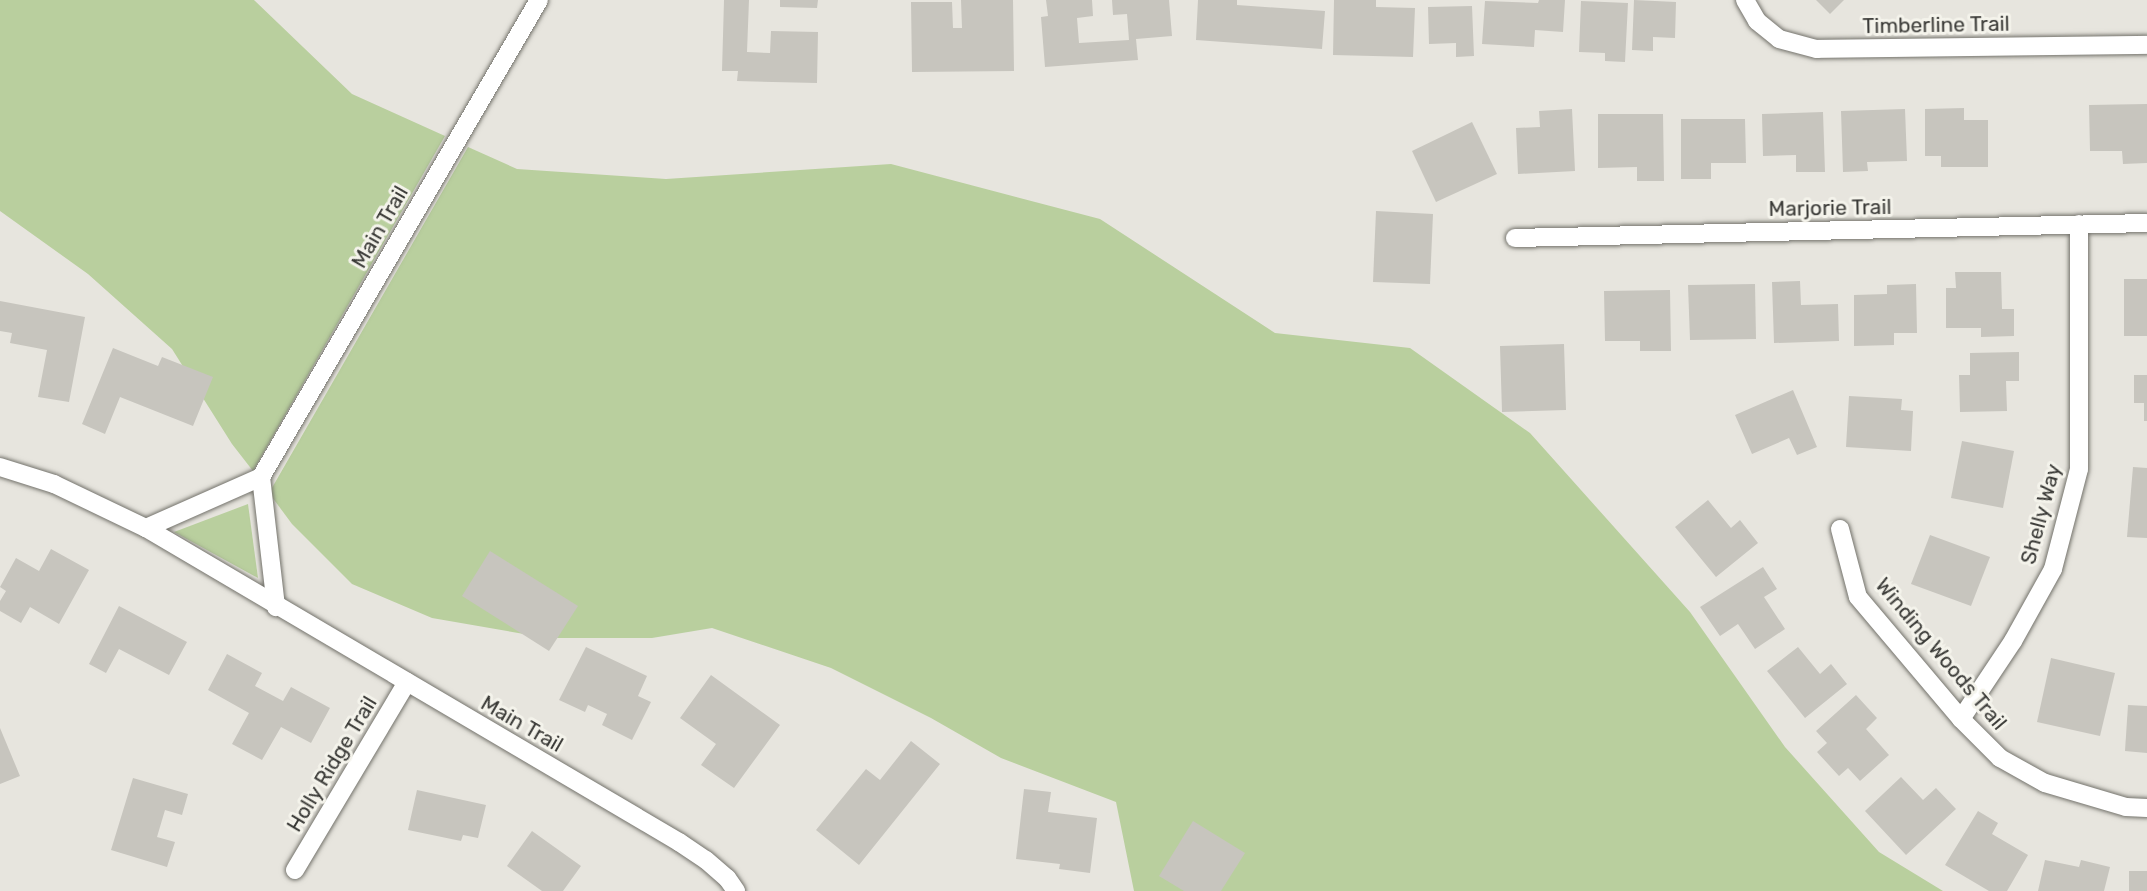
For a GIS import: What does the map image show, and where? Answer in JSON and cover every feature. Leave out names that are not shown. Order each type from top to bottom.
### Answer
[{"type":"street","name":"Main Trail","points":[[261,477],[539,0]]},
{"type":"street","name":"Timberline Trail","points":[[1745,0],[1757,21],[1779,39],[1817,49],[2147,45]]},
{"type":"street","name":"Marjorie Trail","points":[[1515,238],[2147,223]]},
{"type":"street","name":"Shelly Way","points":[[1961,719],[2013,641],[2053,569],[2079,469],[2079,224]]},
{"type":"street","name":"Main Trail","points":[[0,467],[54,484],[146,528],[276,607],[688,848],[720,872],[735,891]]},
{"type":"street","points":[[146,528],[261,477],[276,607]]},
{"type":"street","name":"Winding Woods Trail","points":[[1840,529],[1858,597],[1961,719],[2000,758],[2045,783],[2126,807],[2147,808]]},
{"type":"street","name":"Holly Ridge Trail","points":[[295,870],[407,682]]},
{"type":"green space","points":[[0,0],[254,0],[352,94],[445,136],[253,471],[232,444],[172,349],[88,274],[0,211]]},
{"type":"green space","points":[[468,147],[517,169],[666,179],[891,164],[1100,219],[1275,333],[1410,348],[1530,433],[1690,612],[1785,747],[1879,852],[1943,891],[1134,891],[1116,802],[1001,758],[931,718],[831,668],[712,628],[652,638],[547,638],[432,618],[352,584],[292,524],[269,493]]},
{"type":"green space","points":[[248,504],[258,578],[174,532]]},
{"type":"building","points":[[724,0],[749,0],[747,52],[770,53],[771,31],[818,32],[817,83],[737,81],[738,71],[722,71]]},
{"type":"building","points":[[780,0],[818,0],[817,8],[780,7]]},
{"type":"building","points":[[961,0],[1013,0],[1014,71],[912,72],[911,2],[952,2],[953,28],[962,28]]},
{"type":"building","points":[[1046,0],[1092,0],[1093,16],[1077,18],[1079,43],[1129,40],[1127,14],[1113,15],[1112,0],[1169,0],[1172,36],[1136,39],[1138,60],[1045,67],[1041,17],[1048,16]]},
{"type":"building","points":[[1198,0],[1237,0],[1237,5],[1325,11],[1322,49],[1196,40]]},
{"type":"building","points":[[1334,0],[1376,0],[1376,7],[1415,8],[1413,57],[1333,55]]},
{"type":"building","points":[[1539,0],[1565,0],[1563,32],[1535,30],[1534,47],[1482,44],[1485,1],[1538,3]]},
{"type":"building","points":[[1634,0],[1676,2],[1675,38],[1653,37],[1653,51],[1632,50]]},
{"type":"building","points":[[1816,0],[1844,0],[1830,14]]},
{"type":"building","points":[[1581,1],[1628,3],[1625,62],[1605,61],[1605,53],[1579,52]]},
{"type":"building","points":[[1472,6],[1474,56],[1456,57],[1456,43],[1429,44],[1428,7]]},
{"type":"building","points":[[2147,104],[2147,163],[2123,164],[2122,151],[2090,151],[2089,105]]},
{"type":"building","points":[[1964,108],[1964,120],[1988,120],[1988,167],[1941,167],[1941,156],[1925,156],[1925,109]]},
{"type":"building","points":[[1572,109],[1575,171],[1518,174],[1516,128],[1540,127],[1539,111]]},
{"type":"building","points":[[1905,109],[1907,161],[1867,162],[1868,171],[1843,172],[1841,111]]},
{"type":"building","points":[[1823,112],[1825,172],[1796,172],[1796,155],[1763,156],[1762,114]]},
{"type":"building","points":[[1598,114],[1663,114],[1664,181],[1637,181],[1637,167],[1598,168]]},
{"type":"building","points":[[1681,119],[1745,119],[1746,163],[1711,163],[1711,179],[1681,179]]},
{"type":"building","points":[[1472,122],[1497,174],[1436,202],[1412,151]]},
{"type":"building","points":[[1376,211],[1433,214],[1430,284],[1373,282]]},
{"type":"building","points":[[1955,272],[2001,272],[2002,309],[2014,309],[2014,336],[1981,337],[1981,328],[1946,328],[1946,288],[1956,288]]},
{"type":"building","points":[[2124,279],[2147,279],[2147,336],[2124,336]]},
{"type":"building","points":[[1800,281],[1801,305],[1838,304],[1839,341],[1774,343],[1772,282]]},
{"type":"building","points":[[1755,284],[1756,339],[1690,340],[1688,285]]},
{"type":"building","points":[[1916,284],[1917,333],[1894,333],[1894,345],[1854,346],[1854,295],[1887,294],[1887,285]]},
{"type":"building","points":[[1670,290],[1671,351],[1640,351],[1640,341],[1605,341],[1604,291]]},
{"type":"building","points":[[0,301],[85,317],[69,402],[38,397],[47,350],[10,343],[12,333],[0,331]]},
{"type":"building","points":[[1564,344],[1566,410],[1502,412],[1500,346]]},
{"type":"building","points":[[113,348],[158,366],[162,357],[213,377],[193,426],[120,397],[105,434],[82,424]]},
{"type":"building","points":[[2019,352],[2019,381],[2006,381],[2007,411],[1960,412],[1959,375],[1970,375],[1970,353]]},
{"type":"building","points":[[2134,375],[2147,375],[2147,421],[2144,421],[2144,403],[2134,403]]},
{"type":"building","points":[[1793,390],[1817,447],[1797,455],[1789,438],[1752,454],[1735,415]]},
{"type":"building","points":[[1849,396],[1902,399],[1901,410],[1913,411],[1911,451],[1846,447]]},
{"type":"building","points":[[1962,441],[2014,451],[2003,508],[1951,498]]},
{"type":"building","points":[[2133,467],[2147,468],[2147,538],[2127,537]]},
{"type":"building","points":[[1708,500],[1731,528],[1740,520],[1758,543],[1716,577],[1675,527]]},
{"type":"building","points":[[1930,535],[1990,557],[1971,606],[1911,584]]},
{"type":"building","points":[[51,549],[89,570],[59,624],[30,607],[21,623],[0,611],[0,601],[6,591],[0,587],[16,558],[39,571]]},
{"type":"building","points":[[490,551],[578,606],[549,651],[462,596]]},
{"type":"building","points":[[1763,567],[1777,589],[1764,597],[1785,629],[1755,649],[1738,624],[1720,636],[1700,607]]},
{"type":"building","points":[[119,606],[187,642],[169,675],[119,649],[106,673],[89,664]]},
{"type":"building","points":[[586,647],[647,676],[638,696],[651,702],[632,740],[602,725],[607,714],[588,705],[585,712],[559,700]]},
{"type":"building","points":[[1798,647],[1820,674],[1831,664],[1847,684],[1805,718],[1767,671]]},
{"type":"building","points":[[227,654],[262,673],[255,686],[283,701],[291,687],[330,708],[311,743],[281,727],[262,760],[232,744],[249,713],[208,690]]},
{"type":"building","points":[[2051,658],[2115,673],[2100,736],[2037,722]]},
{"type":"building","points":[[711,675],[780,725],[734,788],[701,765],[716,744],[680,718]]},
{"type":"building","points":[[1856,695],[1877,718],[1866,729],[1889,755],[1860,781],[1848,768],[1839,776],[1817,752],[1827,743],[1816,731]]},
{"type":"building","points":[[2128,705],[2147,706],[2147,753],[2125,751]]},
{"type":"building","points":[[0,728],[20,776],[0,784]]},
{"type":"building","points":[[911,741],[940,764],[859,865],[816,830],[866,769],[880,780]]},
{"type":"building","points":[[1901,777],[1923,800],[1936,788],[1956,809],[1906,855],[1865,811]]},
{"type":"building","points":[[133,778],[188,794],[182,815],[165,810],[157,837],[175,842],[167,867],[111,850]]},
{"type":"building","points":[[1024,789],[1051,792],[1048,812],[1097,818],[1090,873],[1059,869],[1060,864],[1016,859]]},
{"type":"building","points":[[417,790],[486,805],[478,838],[463,835],[461,841],[408,830]]},
{"type":"building","points":[[1978,811],[1998,823],[1992,834],[2028,855],[2007,891],[1989,891],[1945,865]]},
{"type":"building","points":[[1193,821],[1245,853],[1221,891],[1184,891],[1159,876]]},
{"type":"building","points":[[532,831],[581,866],[563,891],[542,891],[507,866]]},
{"type":"building","points":[[2045,860],[2079,867],[2081,860],[2110,867],[2104,891],[2038,891]]},
{"type":"building","points":[[2129,871],[2147,871],[2147,891],[2129,891]]}]
